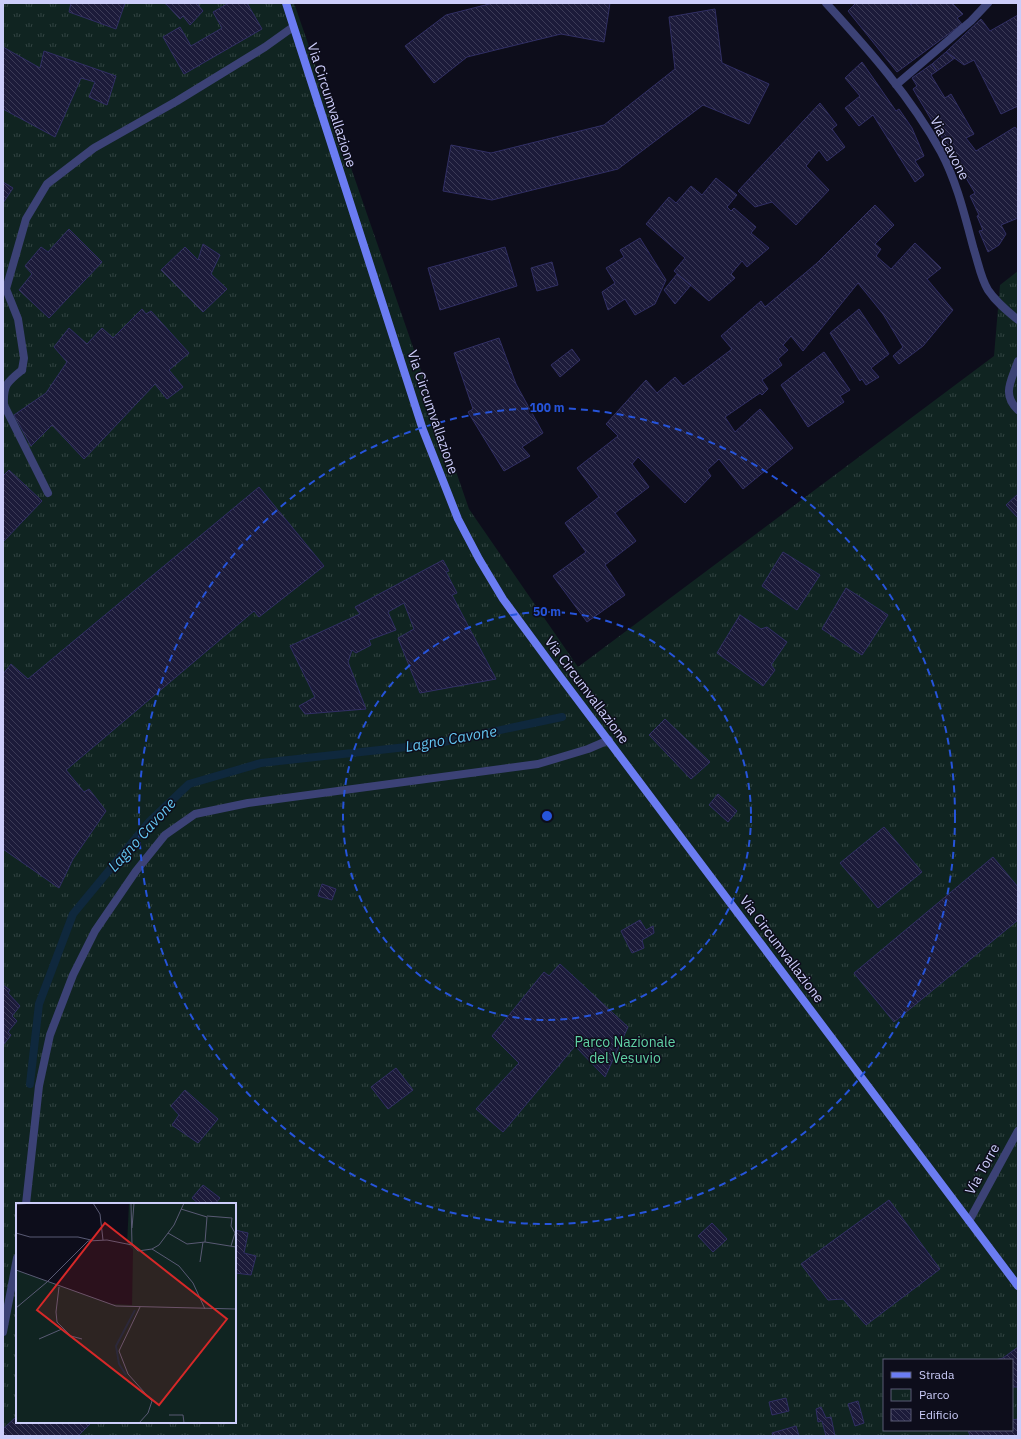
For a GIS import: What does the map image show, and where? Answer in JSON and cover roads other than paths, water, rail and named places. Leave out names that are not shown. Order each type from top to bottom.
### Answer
[{"type":"main road","name":"Via Circumvallazione","points":[[286,3],[423,430],[458,519],[479,559],[504,599],[559,675],[1018,1286]]},
{"type":"street","name":"Via Cavone","points":[[826,3],[860,40],[896,85],[913,108],[941,152],[950,171],[988,289],[1003,307],[1018,320]]},
{"type":"street","points":[[896,85],[971,21],[988,3]]},
{"type":"street","points":[[48,493],[4,405],[3,393],[8,382],[22,370],[24,358],[18,319],[4,288],[26,219],[47,184],[94,148],[177,101],[265,47],[293,27]]},
{"type":"street","points":[[1018,361],[1008,389],[1010,403],[1018,410]]},
{"type":"street","points":[[26,1203],[39,1086],[50,1035],[73,975],[96,931],[136,871],[165,835],[196,814],[241,805],[538,764],[588,749],[609,740]]},
{"type":"street","name":"Via Torre","points":[[969,1220],[1018,1131]]},
{"type":"street","points":[[3,1332],[16,1263]]},
{"type":"waterway","name":"Lagno Cavone","points":[[30,1084],[39,1004],[73,914],[149,822],[189,784],[261,763],[434,744],[562,717]]},
{"type":"park label","name":"Parco Nazionale del Vesuvio","points":[[625,1050]]}]
